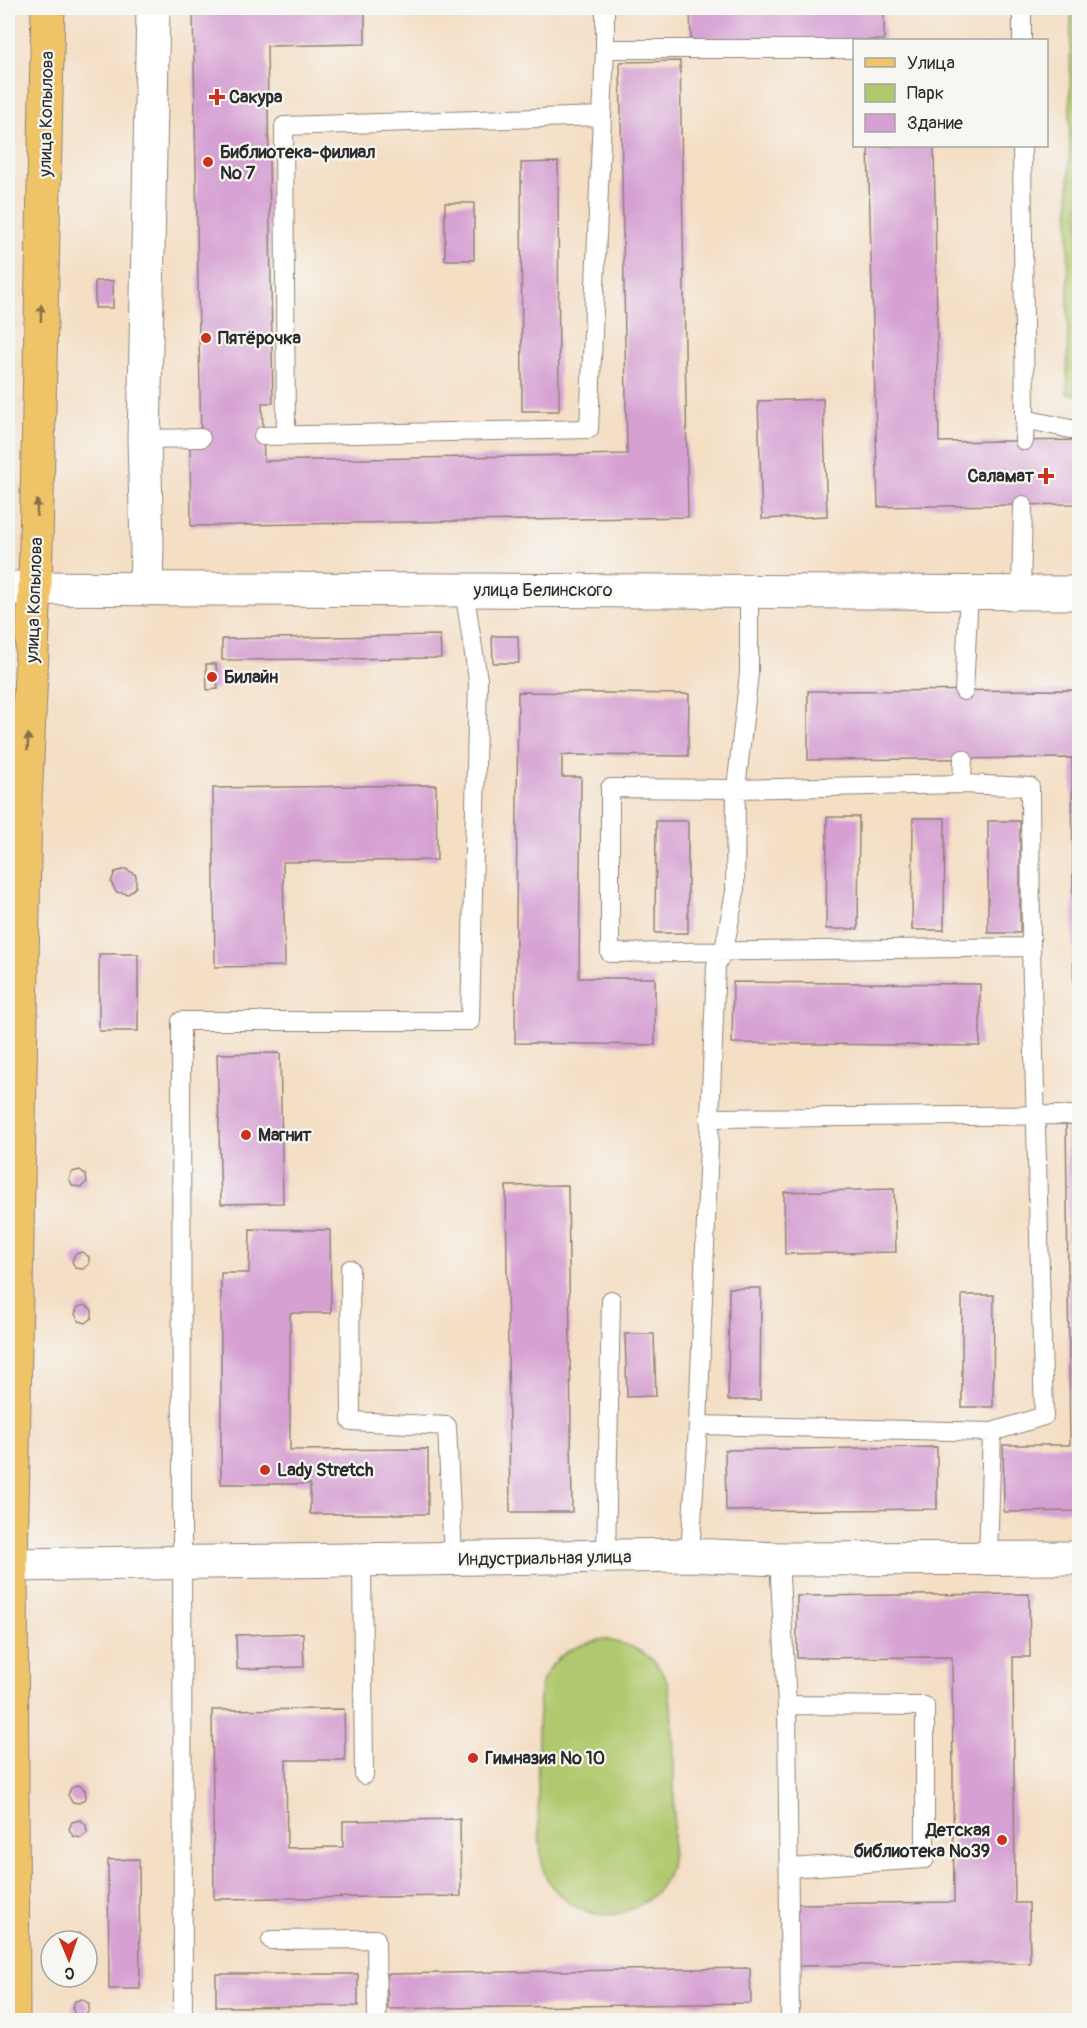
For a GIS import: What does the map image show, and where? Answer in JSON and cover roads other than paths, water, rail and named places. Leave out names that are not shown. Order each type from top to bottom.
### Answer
[{"type":"main road","name":"улица Копылова","points":[[13,2020],[10,1565],[16,801],[21,587],[48,8]]},
{"type":"street","points":[[146,589],[144,439],[153,8]]},
{"type":"street","name":"улица Белинского","points":[[21,587],[1080,592]]},
{"type":"street","name":"Индустриальная улица","points":[[10,1565],[690,1555],[779,1559],[1080,1558]]},
{"type":"lane","points":[[263,436],[589,429],[605,8]]},
{"type":"lane","points":[[1022,8],[1022,39]]},
{"type":"lane","points":[[605,49],[853,49]]},
{"type":"lane","points":[[285,436],[284,126],[602,116]]},
{"type":"lane","points":[[1022,147],[1024,441]]},
{"type":"lane","points":[[1025,419],[1080,429]]},
{"type":"lane","points":[[144,439],[201,438]]},
{"type":"lane","points":[[1021,592],[1023,505]]},
{"type":"lane","points":[[183,2020],[181,1021],[470,1021],[478,681],[464,590]]},
{"type":"lane","points":[[690,1555],[698,1425],[716,964],[724,950],[735,892],[736,789],[749,673],[749,591]]},
{"type":"lane","points":[[964,691],[969,592]]},
{"type":"lane","points":[[962,784],[963,759]]},
{"type":"lane","points":[[698,1425],[992,1432],[1044,1416],[1031,947],[1030,787],[962,784],[736,789],[610,788],[610,953],[1031,947]]},
{"type":"lane","points":[[709,1118],[1080,1115]]},
{"type":"lane","points":[[350,1269],[351,1420],[447,1426],[453,1559]]},
{"type":"lane","points":[[606,1557],[611,1300]]},
{"type":"lane","points":[[988,1557],[992,1432]]},
{"type":"lane","points":[[779,1559],[787,1705],[790,2020]]},
{"type":"lane","points":[[362,1560],[364,1775]]},
{"type":"lane","points":[[787,1705],[925,1706],[925,1859],[789,1868]]},
{"type":"lane","points":[[271,1940],[376,1939],[377,2020]]},
{"type":"tram line","points":[[8,221],[14,8]]},
{"type":"place","name":"Сакура","points":[[217,97]]},
{"type":"place","name":"Библиотека-филиал № 7","points":[[208,162]]},
{"type":"place","name":"Пятёрочка","points":[[206,338]]},
{"type":"place","name":"Саламат","points":[[1046,476]]},
{"type":"place","name":"Билайн","points":[[212,677]]},
{"type":"place","name":"Магнит","points":[[246,1135]]},
{"type":"place","name":"Lady Stretch","points":[[265,1470]]},
{"type":"place","name":"Гимназия № 10","points":[[473,1758]]},
{"type":"place","name":"Детская библиотека №39","points":[[1002,1840]]}]
